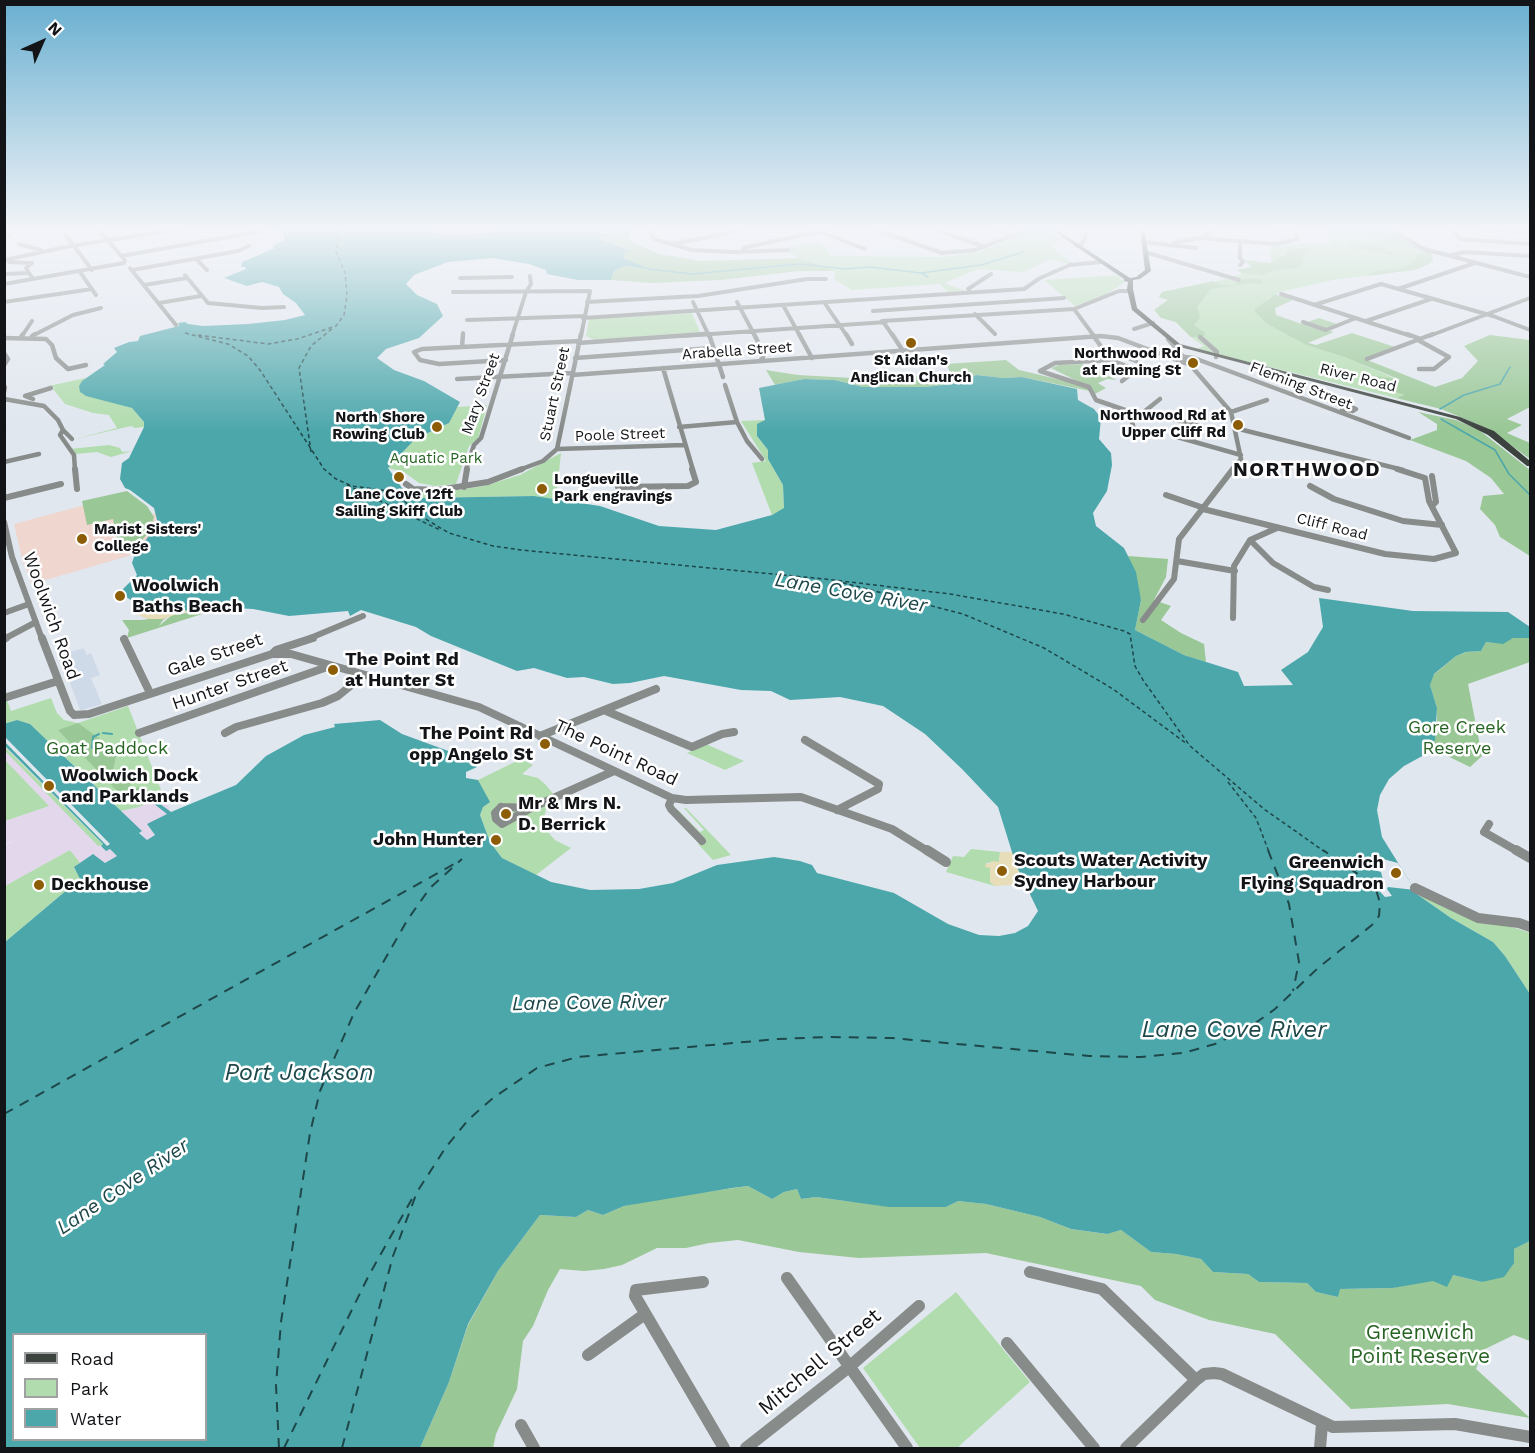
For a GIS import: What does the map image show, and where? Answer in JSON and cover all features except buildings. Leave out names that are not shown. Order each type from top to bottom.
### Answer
[{"type":"main road","name":"River Road","points":[[1131,296],[1134,309],[1188,354],[1216,357],[1458,418],[1491,433],[1530,464]]},
{"type":"street","points":[[4,302],[46,296]]},
{"type":"street","points":[[153,296],[176,326]]},
{"type":"street","points":[[159,303],[201,296],[208,303],[262,308],[284,307]]},
{"type":"street","name":"Mary Street","points":[[464,487],[474,446],[481,438],[525,296]]},
{"type":"street","name":"Stuart Street","points":[[406,484],[413,489],[438,490],[488,482],[543,461],[557,449],[589,296]]},
{"type":"street","points":[[587,302],[699,296]]},
{"type":"street","points":[[467,320],[584,317],[912,296]]},
{"type":"street","points":[[985,296],[1003,314]]},
{"type":"street","points":[[506,360],[431,363],[416,357],[414,352],[422,349],[578,342],[1074,309],[1112,296]]},
{"type":"street","points":[[1286,296],[1420,340],[1449,357],[1434,369],[1419,369]]},
{"type":"street","points":[[1314,305],[1342,296]]},
{"type":"street","points":[[1420,296],[1487,314],[1530,330]]},
{"type":"street","points":[[873,311],[1065,298]]},
{"type":"street","points":[[1367,359],[1530,298]]},
{"type":"street","points":[[864,299],[903,351]]},
{"type":"street","points":[[1365,321],[1431,299]]},
{"type":"street","points":[[693,302],[708,334],[723,377]]},
{"type":"street","points":[[737,302],[762,350],[763,357],[760,361]]},
{"type":"street","points":[[824,302],[852,344]]},
{"type":"street","points":[[783,304],[812,358]]},
{"type":"street","points":[[966,304],[995,334]]},
{"type":"street","points":[[31,337],[73,315],[101,308]]},
{"type":"street","points":[[1074,309],[1111,360],[1136,370],[1122,381]]},
{"type":"street","points":[[1303,322],[1326,330],[1356,318]]},
{"type":"street","points":[[21,337],[32,321]]},
{"type":"street","points":[[1134,329],[1152,323]]},
{"type":"street","points":[[462,347],[463,333]]},
{"type":"street","name":"Arabella Street","points":[[457,379],[663,369],[1095,337],[1116,338],[1192,366]]},
{"type":"street","points":[[1200,337],[1217,352],[1216,357]]},
{"type":"street","points":[[4,338],[46,339],[50,342],[56,358],[68,369],[86,365]]},
{"type":"street","points":[[575,358],[712,348]]},
{"type":"street","points":[[1103,348],[1136,361]]},
{"type":"street","points":[[4,353],[8,359],[4,365]]},
{"type":"street","points":[[1143,620],[1174,579],[1179,538],[1241,462],[1231,412],[1192,366],[1188,354]]},
{"type":"street","name":"Fleming Street","points":[[1188,354],[1409,438]]},
{"type":"street","points":[[1111,360],[1055,363],[1041,369],[1042,373],[1089,387],[1096,400],[1125,410],[1131,418],[1136,437]]},
{"type":"street","points":[[618,487],[693,484],[696,482],[663,369]]},
{"type":"street","points":[[725,385],[737,422],[747,441],[762,459]]},
{"type":"street","points":[[4,392],[5,387]]},
{"type":"street","points":[[34,403],[38,401],[25,396],[51,388]]},
{"type":"street","points":[[1317,404],[1330,405],[1347,411],[1356,409],[1331,398]]},
{"type":"street","points":[[4,399],[44,406],[72,439]]},
{"type":"street","points":[[1160,399],[1145,411],[1202,427],[1192,441]]},
{"type":"street","points":[[1231,412],[1240,411],[1267,400]]},
{"type":"street","points":[[679,427],[737,422]]},
{"type":"street","points":[[1235,428],[1417,474],[1425,478],[1432,507],[1442,525]]},
{"type":"street","points":[[63,430],[60,435],[75,460],[77,489]]},
{"type":"street","points":[[1178,437],[1241,455]]},
{"type":"street","name":"Poole Street","points":[[557,449],[684,445]]},
{"type":"street","points":[[4,462],[39,454]]},
{"type":"street","points":[[1432,476],[1436,502],[1432,507]]},
{"type":"street","points":[[4,498],[61,484]]},
{"type":"street","points":[[1310,486],[1334,499],[1403,521],[1442,525]]},
{"type":"street","name":"Cliff Road","points":[[1166,495],[1277,528],[1386,554],[1434,559],[1456,553],[1442,525]]},
{"type":"street","name":"Woolwich Road","points":[[4,522],[12,557],[29,604],[71,713],[76,715]]},
{"type":"street","points":[[1233,618],[1234,566],[1250,540],[1277,528]]},
{"type":"street","points":[[1250,540],[1273,563],[1314,587],[1328,590]]},
{"type":"street","points":[[1177,561],[1235,571]]},
{"type":"street","points":[[4,613],[29,604]]},
{"type":"street","name":"Gale Street","points":[[76,715],[89,714],[272,654],[276,650],[315,637],[363,616]]},
{"type":"street","points":[[4,639],[36,622]]},
{"type":"street","points":[[124,639],[150,693]]},
{"type":"street","name":"The Point Road","points":[[272,654],[291,654],[479,707],[672,798],[686,800],[801,797],[892,829],[946,862]]},
{"type":"street","name":"Hunter Street","points":[[139,733],[331,666]]},
{"type":"street","points":[[225,733],[236,727],[322,704],[338,696],[364,675]]},
{"type":"street","points":[[4,698],[58,681]]},
{"type":"street","points":[[540,736],[656,689]]},
{"type":"street","points":[[606,711],[692,747],[722,734],[734,732]]},
{"type":"street","points":[[804,740],[879,784],[878,789],[837,810]]},
{"type":"street","points":[[531,808],[614,771]]},
{"type":"street","points":[[672,798],[669,805],[671,809],[702,841]]},
{"type":"street","points":[[1489,824],[1484,832],[1530,858]]},
{"type":"street","points":[[1415,888],[1478,918],[1518,923],[1530,927]]},
{"type":"street","points":[[1030,1272],[1102,1289],[1196,1380]]},
{"type":"street","points":[[787,1278],[907,1449]]},
{"type":"street","points":[[703,1282],[636,1290],[635,1296],[724,1449]]},
{"type":"street","name":"Mitchell Street","points":[[746,1449],[849,1367],[919,1306]]},
{"type":"street","points":[[588,1355],[645,1314]]},
{"type":"street","points":[[1007,1342],[1094,1449]]},
{"type":"street","points":[[1126,1449],[1204,1374],[1222,1374],[1322,1424],[1346,1429],[1455,1424],[1530,1437]]},
{"type":"street","points":[[1320,1449],[1322,1424]]},
{"type":"street","points":[[521,1425],[534,1449]]},
{"type":"shaded area","name":"Marist Sisters' College","points":[[107,499],[127,520],[156,513],[157,528],[135,554],[32,584],[23,563],[14,524]]},
{"type":"shaded area","points":[[84,648],[87,655],[91,653],[100,675],[91,678],[102,704],[80,710],[60,655]]},
{"type":"shaded area","points":[[5,751],[98,846],[106,851],[110,849],[117,856],[105,863],[93,854],[80,863],[70,850],[5,886],[5,845],[13,841],[5,843],[5,821],[48,806],[5,760]]},
{"type":"shaded area","points":[[163,795],[171,812],[148,825],[155,835],[147,840],[121,811],[139,807]]},
{"type":"green space","points":[[1063,296],[1104,296],[1102,297],[1075,306]]},
{"type":"green space","points":[[1206,296],[1197,307],[1200,318],[1194,325],[1205,333],[1204,336],[1191,337],[1176,322],[1161,318],[1154,310],[1168,300],[1159,297]]},
{"type":"green space","points":[[1273,296],[1267,299],[1267,324],[1306,345],[1344,357],[1418,388],[1427,395],[1420,404],[1197,349],[1204,346],[1191,337],[1160,307],[1168,300],[1159,297]]},
{"type":"green space","points":[[1273,296],[1293,300],[1275,308],[1276,315],[1302,324],[1319,318],[1337,324],[1328,330],[1334,332],[1308,343],[1316,345],[1352,333],[1395,347],[1365,359],[1435,387],[1462,378],[1478,361],[1464,346],[1490,335],[1530,340],[1530,407],[1507,419],[1522,425],[1507,433],[1530,443],[1530,459],[1489,429],[1441,409],[1397,398],[1405,395],[1382,387],[1362,374],[1401,380],[1344,357],[1306,345],[1267,324],[1254,310]]},
{"type":"green space","points":[[692,313],[700,332],[594,340],[586,336],[589,319]]},
{"type":"green space","points":[[1006,360],[1019,370],[1087,386],[1051,368],[1059,365],[1082,364],[1117,380],[1107,379],[1098,383],[1106,388],[1093,395],[1090,391],[1022,377],[976,375],[961,383],[925,387],[863,387],[835,380],[804,379],[775,385],[766,370],[798,375],[906,381],[905,377],[950,372],[946,364]]},
{"type":"green space","points":[[90,377],[80,384],[81,393],[132,408],[144,422],[144,427],[131,426],[75,439],[117,428],[109,415],[93,413],[65,404],[53,389],[55,387],[49,386]]},
{"type":"green space","name":"Aquatic Park","points":[[487,405],[478,439],[469,446],[456,484],[435,486],[419,483],[404,472],[388,468],[415,439],[449,423],[457,407]]},
{"type":"green space","points":[[1418,412],[1456,420],[1479,430],[1530,470],[1530,556],[1500,537],[1495,525],[1480,509],[1483,496],[1504,494],[1491,478],[1466,461],[1410,440],[1437,430],[1437,424]]},
{"type":"green space","points":[[765,420],[757,436],[768,450],[768,459],[783,485],[784,509],[772,515],[752,463],[766,461],[741,421]]},
{"type":"green space","points":[[109,445],[120,448],[122,452],[132,451],[111,457],[97,452],[75,454],[70,449]]},
{"type":"green space","name":"Aquatic Park","points":[[561,453],[556,500],[534,496],[422,498],[404,491],[439,493],[484,486],[520,475]]},
{"type":"green space","points":[[127,491],[147,506],[154,517],[150,531],[133,550],[120,554],[113,519],[87,525],[82,501]]},
{"type":"green space","points":[[1128,556],[1168,559],[1166,577],[1154,600],[1171,606],[1161,620],[1204,644],[1206,662],[1184,655],[1135,630],[1141,600]]},
{"type":"green space","points":[[201,611],[200,614],[202,614],[127,638],[129,630],[122,620],[169,616],[159,626],[172,615]]},
{"type":"green space","name":"Gore Creek Reserve","points":[[1513,638],[1530,638],[1530,662],[1468,684],[1482,756],[1470,767],[1431,748],[1437,729],[1437,708],[1430,685],[1431,677],[1456,656],[1481,651],[1486,642],[1496,643]]},
{"type":"green space","name":"Goat Paddock","points":[[51,698],[57,713],[64,720],[78,723],[128,706],[163,795],[139,807],[121,811],[30,724],[17,720],[5,724],[4,700],[7,700],[11,711]]},
{"type":"green space","points":[[78,723],[100,739],[99,749],[116,756],[113,770],[131,776],[130,789],[145,786],[126,800],[58,730]]},
{"type":"green space","points":[[706,744],[744,761],[725,770],[687,753]]},
{"type":"green space","points":[[4,746],[104,845],[98,846],[5,751]]},
{"type":"green space","points":[[521,759],[533,765],[522,774],[538,778],[561,803],[546,809],[540,823],[555,840],[571,848],[536,875],[502,858],[490,842],[480,815],[483,807],[478,780]]},
{"type":"green space","points":[[5,760],[49,806],[5,821]]},
{"type":"green space","points":[[684,808],[731,855],[713,860],[698,844],[703,842],[676,811],[678,810],[700,832],[704,830]]},
{"type":"green space","points":[[971,849],[1000,852],[999,862],[986,863],[990,868],[990,882],[995,886],[946,872],[953,856],[964,857]]},
{"type":"green space","points":[[70,850],[80,863],[74,868],[81,878],[5,942],[5,886]]},
{"type":"green space","points":[[1418,895],[1530,933],[1530,994],[1493,942],[1451,918]]},
{"type":"green space","name":"Greenwich Point Reserve","points":[[748,1186],[772,1199],[784,1192],[797,1189],[801,1199],[816,1197],[946,1207],[958,1201],[986,1204],[1040,1217],[1071,1229],[1106,1234],[1121,1230],[1151,1252],[1201,1259],[1213,1272],[1248,1274],[1259,1282],[1307,1283],[1316,1292],[1338,1297],[1339,1289],[1393,1288],[1453,1275],[1482,1282],[1514,1249],[1530,1241],[1530,1341],[1514,1335],[1483,1350],[1476,1369],[1530,1418],[1448,1404],[1351,1409],[1275,1334],[1209,1320],[1155,1300],[1141,1286],[986,1253],[859,1258],[799,1252],[738,1240],[686,1248],[657,1248],[622,1265],[604,1269],[584,1271],[560,1269],[548,1290],[533,1326],[523,1341],[517,1389],[496,1434],[493,1448],[420,1448],[449,1382],[468,1325],[498,1271],[540,1215],[576,1217],[588,1210],[603,1215],[624,1206],[657,1199]]},
{"type":"green space","points":[[956,1292],[1030,1382],[957,1448],[920,1448],[863,1368]]},
{"type":"sand","points":[[138,606],[166,613],[214,607],[200,614],[200,611],[180,613],[163,619],[148,619],[133,613]]},
{"type":"sand","points":[[1000,852],[1012,852],[1026,884],[995,886],[990,882],[990,868],[985,867],[986,863],[999,862]]},
{"type":"water","name":"Port Jackson","points":[[286,296],[419,296],[437,304],[443,316],[419,338],[386,349],[377,358],[394,370],[424,381],[460,402],[449,423],[415,439],[388,468],[404,491],[422,498],[534,496],[600,506],[659,526],[716,530],[772,515],[784,508],[783,485],[768,459],[768,450],[757,436],[757,424],[765,420],[759,388],[804,379],[835,380],[863,387],[925,387],[961,383],[976,375],[1022,377],[1077,389],[1078,400],[1094,409],[1101,418],[1099,439],[1111,453],[1112,465],[1107,491],[1093,513],[1096,526],[1124,548],[1136,572],[1141,600],[1135,630],[1184,655],[1238,672],[1244,686],[1293,685],[1281,670],[1308,652],[1323,627],[1319,598],[1413,611],[1508,612],[1530,627],[1530,638],[1513,638],[1503,644],[1486,642],[1481,651],[1466,652],[1456,656],[1434,674],[1430,685],[1437,708],[1435,740],[1426,754],[1404,766],[1389,779],[1380,795],[1377,810],[1382,837],[1418,895],[1451,918],[1493,942],[1530,994],[1530,1241],[1514,1249],[1514,1263],[1504,1277],[1482,1282],[1453,1275],[1447,1287],[1433,1281],[1393,1288],[1340,1289],[1338,1297],[1316,1292],[1307,1283],[1259,1282],[1248,1274],[1213,1272],[1201,1259],[1151,1252],[1121,1230],[1107,1234],[1071,1229],[1040,1217],[986,1204],[958,1201],[946,1207],[889,1207],[816,1197],[801,1199],[797,1189],[784,1192],[772,1199],[748,1186],[624,1206],[603,1215],[588,1210],[576,1217],[540,1215],[498,1271],[468,1324],[449,1382],[420,1448],[5,1448],[5,942],[80,879],[74,867],[93,854],[105,863],[117,856],[110,849],[106,851],[101,846],[103,844],[5,746],[4,724],[17,720],[30,724],[142,831],[139,833],[147,840],[155,835],[147,824],[167,814],[153,803],[156,801],[171,812],[236,785],[266,756],[304,735],[335,727],[334,724],[380,720],[402,734],[473,760],[477,767],[466,772],[466,778],[478,780],[490,802],[483,807],[480,815],[490,842],[502,858],[551,882],[590,890],[639,889],[673,883],[717,865],[774,857],[800,861],[812,865],[817,873],[894,893],[948,924],[979,935],[999,936],[1015,933],[1028,926],[1038,911],[1016,865],[998,807],[925,734],[883,706],[840,697],[790,700],[771,691],[741,690],[664,676],[613,684],[584,677],[567,678],[534,668],[517,671],[431,636],[416,627],[361,610],[350,616],[348,611],[289,616],[253,609],[214,607],[166,613],[142,608],[125,596],[123,589],[137,575],[132,563],[135,554],[158,524],[154,508],[125,488],[120,479],[122,463],[129,458],[144,427],[144,422],[132,408],[86,396],[80,392],[79,386],[117,352],[114,348],[138,341],[140,336],[179,326],[178,323],[185,322],[203,326],[248,324],[285,320],[305,315],[296,303]]},
{"type":"pier","points":[[5,737],[110,844],[107,846],[5,742]]},
{"type":"pier","points":[[1379,858],[1398,863],[1415,890],[1388,887],[1392,896],[1385,897],[1372,883],[1383,880],[1381,872],[1370,869],[1369,864],[1380,866]]},
{"type":"waterway","points":[[1440,409],[1464,395],[1500,384],[1510,367]]},
{"type":"waterway","points":[[1441,419],[1495,450],[1509,474],[1530,495]]},
{"type":"waterway","points":[[103,733],[112,734]]},
{"type":"waterway","points":[[92,748],[93,737],[99,734]]},
{"type":"ferry route","points":[[198,335],[268,344],[297,339],[336,326],[344,315],[347,296]]},
{"type":"ferry route","points":[[310,448],[299,368],[311,346],[333,328]]},
{"type":"ferry route","points":[[185,333],[228,344],[248,356],[260,370],[310,448]]},
{"type":"ferry route","points":[[310,448],[324,469],[336,479],[352,486],[396,492],[417,514],[449,533],[493,546],[825,579],[950,594],[1063,614],[1124,631],[1130,634],[1135,666],[1143,680],[1190,746],[1264,809],[1325,852]]},
{"type":"ferry route","points":[[310,448],[311,452]]},
{"type":"ferry route","points":[[347,485],[440,530]]},
{"type":"ferry route","points":[[836,581],[963,614],[1044,648],[1113,689],[1187,744]]},
{"type":"ferry route","points":[[1228,782],[1256,818],[1269,852]]},
{"type":"ferry route","points":[[1268,850],[1289,904],[1299,962],[1293,991]]},
{"type":"ferry route","points":[[342,1448],[393,1256],[417,1192],[446,1147],[469,1119],[493,1098],[537,1068],[578,1057],[778,1039],[826,1037],[892,1038],[1089,1056],[1141,1057],[1183,1053],[1215,1044],[1250,1027],[1275,1009],[1318,968],[1372,925],[1379,916],[1380,903],[1375,886],[1323,850]]},
{"type":"ferry route","points":[[279,1448],[276,1385],[281,1322],[310,1133],[320,1091],[354,1013],[408,919],[430,888],[462,859]]},
{"type":"ferry route","points":[[4,1114],[456,863]]},
{"type":"ferry route","points":[[284,1448],[369,1275],[413,1197]]},
{"type":"place","name":"St Aidan's Anglican Church","points":[[911,343]]},
{"type":"place","name":"Northwood Rd at Fleming St","points":[[1193,363]]},
{"type":"place","name":"Northwood Rd at Upper Cliff Rd","points":[[1238,425]]},
{"type":"place","name":"North Shore Rowing Club","points":[[437,427]]},
{"type":"place","name":"Lane Cove 12ft Sailing Skiff Club","points":[[399,477]]},
{"type":"place","name":"Longueville Park engravings","points":[[542,489]]},
{"type":"place","name":"Marist Sisters' College","points":[[82,539]]},
{"type":"place","name":"Woolwich Baths Beach","points":[[120,596]]},
{"type":"place","name":"The Point Rd at Hunter St","points":[[333,670]]},
{"type":"place","name":"The Point Rd opp Angelo St","points":[[545,744]]},
{"type":"place","name":"Woolwich Dock and Parklands","points":[[49,786]]},
{"type":"place","name":"Mr & Mrs N. D. Berrick","points":[[506,814]]},
{"type":"place","name":"John Hunter","points":[[496,840]]},
{"type":"place","name":"Scouts Water Activity Sydney Harbour","points":[[1002,871]]},
{"type":"place","name":"Greenwich Flying Squadron","points":[[1396,873]]},
{"type":"place","name":"Deckhouse","points":[[39,885]]},
{"type":"district","name":"NORTHWOOD","points":[[1307,470]]},
{"type":"water label","name":"Lane Cove River","points":[[851,593]]},
{"type":"water label","name":"Lane Cove River","points":[[589,1003]]},
{"type":"water label","name":"Lane Cove River","points":[[1234,1030]]},
{"type":"water label","name":"Lane Cove River","points":[[123,1187]]}]
